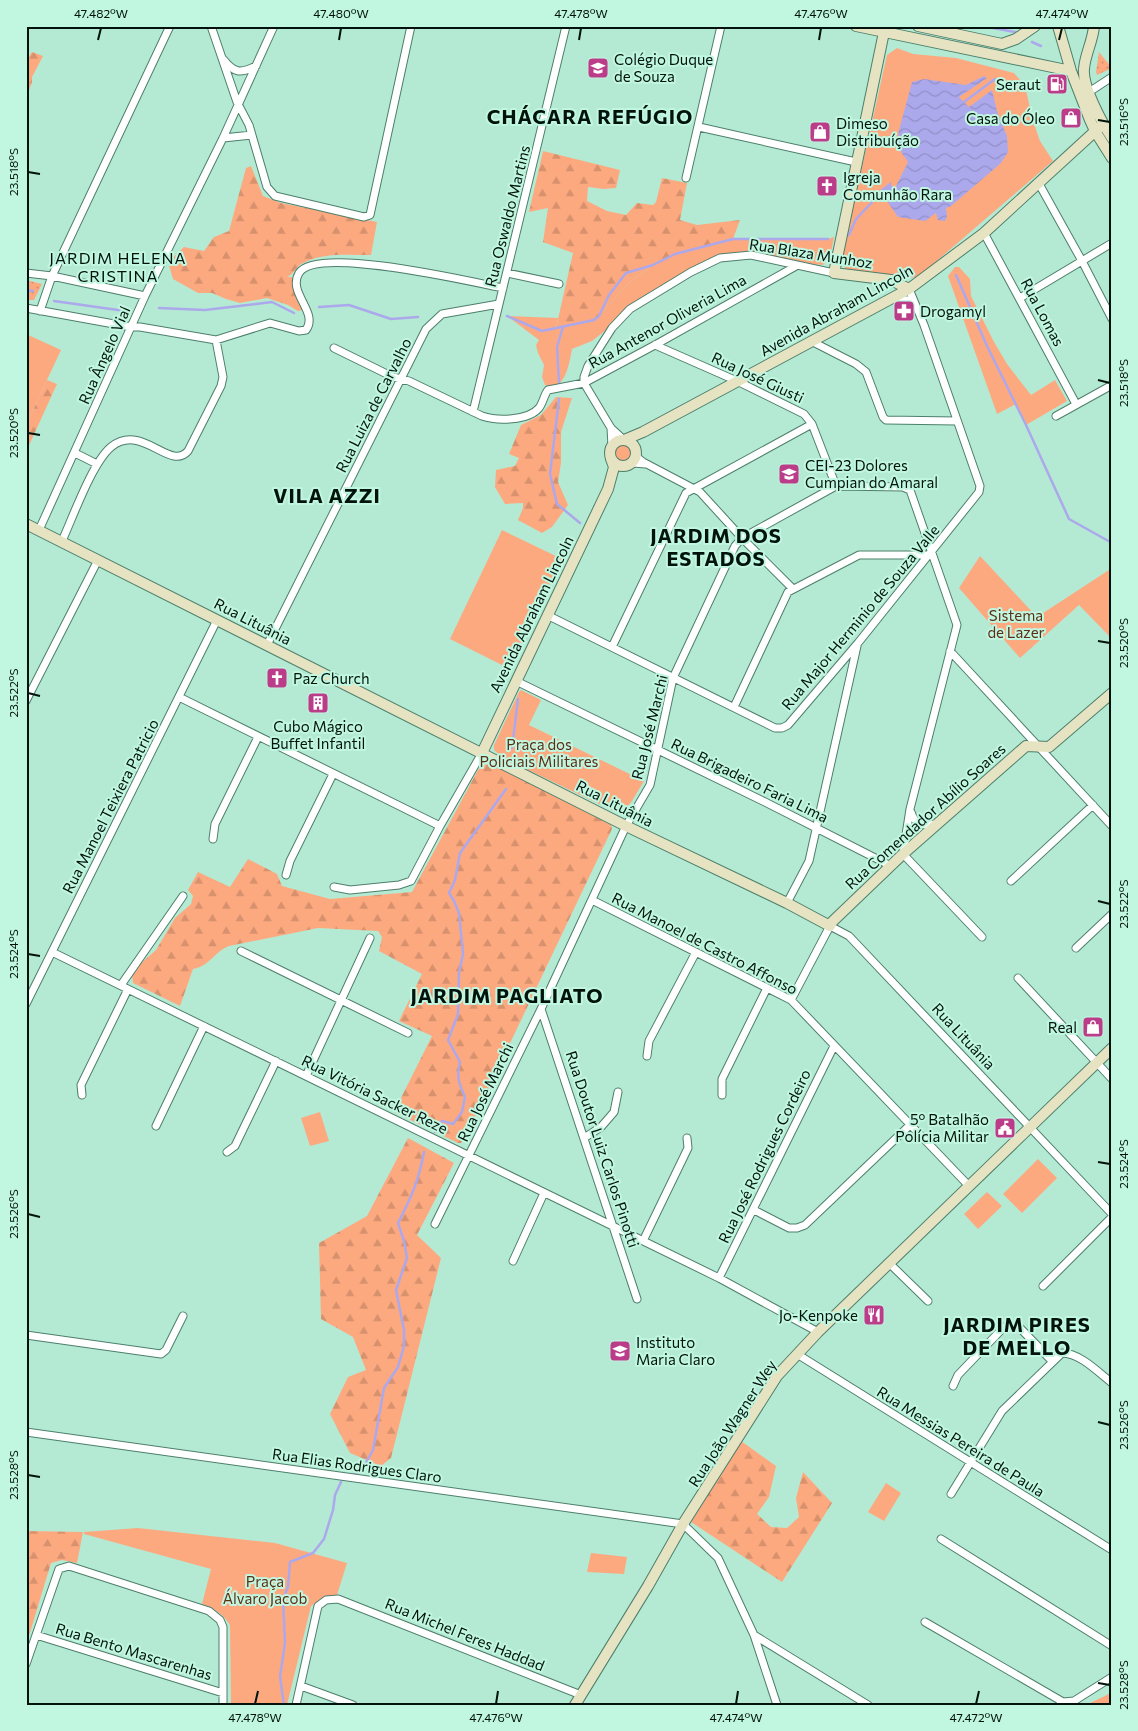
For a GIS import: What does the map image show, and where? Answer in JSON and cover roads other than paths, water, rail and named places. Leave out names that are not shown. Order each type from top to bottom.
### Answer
[{"type":"street","points":[[40,311],[52,276],[170,26]]},
{"type":"street","points":[[211,26],[238,106],[246,118],[270,192],[275,196],[364,217],[370,215],[411,26]]},
{"type":"street","name":"Rua Ângelo Vial","points":[[39,530],[146,296],[223,138],[274,26]]},
{"type":"street","name":"Rua Oswaldo Martins","points":[[473,412],[566,26]]},
{"type":"street","points":[[686,178],[721,26]]},
{"type":"street","points":[[856,26],[1070,71]]},
{"type":"street","points":[[918,26],[995,43],[1007,43],[1035,26]]},
{"type":"street","points":[[1058,26],[1070,71],[1095,132],[1112,158]]},
{"type":"street","points":[[1094,26],[1084,69],[1085,79],[1103,124],[1112,138]]},
{"type":"street","points":[[1090,46],[1102,26]]},
{"type":"street","points":[[834,273],[884,32]]},
{"type":"street","points":[[220,55],[228,66],[239,71],[256,66]]},
{"type":"street","points":[[1089,92],[1112,77]]},
{"type":"street","points":[[1085,79],[1092,83],[1101,84]]},
{"type":"street","name":"Avenida Abraham Lincoln","points":[[624,440],[643,432],[909,289],[984,233],[1103,124]]},
{"type":"street","points":[[698,127],[856,162]]},
{"type":"street","points":[[223,138],[252,135]]},
{"type":"street","points":[[1038,182],[1112,319]]},
{"type":"street","name":"Rua Lomas","points":[[984,233],[1076,404]]},
{"type":"street","points":[[1020,298],[1112,243]]},
{"type":"street","name":"Rua Blaza Munhoz","points":[[584,384],[584,377],[588,366],[612,328],[630,310],[692,272],[720,258],[751,255],[834,273],[891,280],[909,289]]},
{"type":"street","points":[[26,308],[216,340],[270,323],[299,331],[306,330],[309,325],[308,312],[300,299],[296,284],[299,273],[315,264],[339,262],[374,264],[503,288]]},
{"type":"street","name":"Rua Antenor Oliveria Lima","points":[[473,412],[494,420],[524,417],[533,413],[540,407],[548,390],[584,384],[796,266]]},
{"type":"street","points":[[26,273],[52,276],[146,296]]},
{"type":"street","points":[[507,273],[559,284]]},
{"type":"street","name":"Rua Major Herminio de Souza Valle","points":[[546,615],[776,728],[788,725],[858,643],[979,492],[980,486],[909,289]]},
{"type":"street","points":[[888,300],[908,300],[917,308]]},
{"type":"street","name":"Rua Luiza de Carvalho","points":[[267,646],[426,329],[442,314],[499,304]]},
{"type":"street","points":[[62,541],[97,464],[111,448],[124,441],[135,440],[148,443],[170,456],[184,456],[221,386],[223,377],[216,340]]},
{"type":"street","points":[[811,341],[856,364],[866,372],[883,418],[886,420],[957,421]]},
{"type":"street","name":"Rua José Giusti","points":[[655,345],[737,381],[804,414],[812,424],[836,486]]},
{"type":"street","points":[[334,348],[393,377],[409,381],[473,412]]},
{"type":"street","points":[[584,384],[611,428],[629,442],[642,462],[700,492],[742,538],[793,589]]},
{"type":"street","points":[[1056,416],[1112,385]]},
{"type":"street","points":[[612,647],[686,493],[812,424]]},
{"type":"street","points":[[611,428],[612,446],[610,450],[612,460],[621,466],[638,463],[650,466]]},
{"type":"street","points":[[627,465],[634,459],[636,442],[643,432]]},
{"type":"street","points":[[612,446],[624,440]]},
{"type":"street","points":[[75,453],[97,464]]},
{"type":"street","name":"Avenida Abraham Lincoln","points":[[608,489],[613,474],[612,460]]},
{"type":"street","name":"Avenida Abraham Lincoln","points":[[482,753],[546,615],[608,489],[620,470],[627,465]]},
{"type":"street","name":"Rua José Marchi","points":[[435,1224],[541,1009],[626,826],[650,785],[673,678],[735,546],[742,538],[836,486],[903,486],[910,490],[930,554],[957,625],[910,809],[903,854]]},
{"type":"street","name":"Rua Lituânia","points":[[26,524],[626,826],[787,903],[849,936],[1112,1216]]},
{"type":"street","points":[[734,707],[788,592],[859,555],[930,554]]},
{"type":"street","points":[[26,701],[98,560]]},
{"type":"street","name":"Rua Manoel Teixiera Patricio","points":[[26,1004],[217,620]]},
{"type":"street","points":[[787,903],[809,861],[858,643]]},
{"type":"street","points":[[950,651],[1112,826]]},
{"type":"street","points":[[944,675],[951,665],[956,664],[967,670]]},
{"type":"street","points":[[837,668],[845,667],[851,673]]},
{"type":"street","name":"Rua Brigadeiro Faria Lima","points":[[516,681],[891,866]]},
{"type":"street","name":"Rua Comendador Abílio Soares","points":[[792,1000],[832,922],[936,824],[1026,746],[1049,747],[1111,694]]},
{"type":"street","points":[[179,697],[440,826]]},
{"type":"street","points":[[213,839],[215,824],[258,737]]},
{"type":"street","points":[[334,887],[350,890],[406,884],[411,881],[482,753]]},
{"type":"street","points":[[286,875],[290,861],[333,774]]},
{"type":"street","points":[[1011,881],[1093,806]]},
{"type":"street","points":[[910,809],[913,818],[918,823],[926,826],[936,824]]},
{"type":"street","points":[[903,854],[982,937]]},
{"type":"street","points":[[82,1095],[81,1085],[125,987],[183,896]]},
{"type":"street","name":"Rua Manoel de Castro Affonso","points":[[592,900],[792,1000],[969,1186]]},
{"type":"street","points":[[1076,948],[1112,914]]},
{"type":"street","points":[[306,1076],[370,938]]},
{"type":"street","points":[[241,951],[408,1034]]},
{"type":"street","name":"Rua Vitória Sacker Reze","points":[[52,952],[719,1278],[818,1332]]},
{"type":"street","points":[[647,1056],[649,1041],[696,952]]},
{"type":"street","points":[[1018,978],[1112,1079]]},
{"type":"street","points":[[722,1095],[722,1080],[767,988]]},
{"type":"street","name":"Rua Doutor Luiz Carlos Pinotti","points":[[541,1009],[637,1299]]},
{"type":"street","points":[[156,1126],[204,1026]]},
{"type":"street","name":"Rua José Rodrigues Cordeiro","points":[[719,1278],[834,1046]]},
{"type":"street","name":"Rua João Wagner Wey","points":[[575,1705],[683,1524],[776,1376],[818,1332],[1112,1048]]},
{"type":"street","points":[[227,1152],[235,1146],[276,1061]]},
{"type":"street","points":[[584,1138],[601,1127],[614,1112],[618,1092]]},
{"type":"street","points":[[754,1210],[789,1228],[805,1225],[910,1125]]},
{"type":"street","points":[[643,1241],[688,1148],[687,1138]]},
{"type":"street","points":[[513,1261],[544,1193]]},
{"type":"street","points":[[1043,1286],[1112,1216]]},
{"type":"street","points":[[889,1263],[928,1301]]},
{"type":"street","points":[[26,1335],[161,1354],[166,1350],[183,1316]]},
{"type":"street","points":[[953,1386],[958,1375],[1008,1325],[1020,1328],[1052,1361]]},
{"type":"street","points":[[950,1494],[1002,1411],[1052,1361],[1062,1354],[1069,1353],[1112,1383]]},
{"type":"street","name":"Rua Messias Pereira de Paula","points":[[797,1354],[1112,1550]]},
{"type":"street","name":"Rua Elias Rodrigues Claro","points":[[26,1432],[683,1524]]},
{"type":"street","points":[[683,1524],[718,1558],[754,1635],[778,1705]]},
{"type":"street","points":[[941,1539],[1112,1646]]},
{"type":"street","points":[[26,1664],[59,1569],[69,1566],[209,1610],[220,1620],[223,1627],[223,1705]]},
{"type":"street","name":"Rua Michel Feres Haddad","points":[[301,1686],[318,1606],[326,1600],[338,1599],[581,1695]]},
{"type":"street","points":[[925,1622],[1061,1703],[1074,1702],[1112,1677]]},
{"type":"street","name":"Rua Bento Mascarenhas","points":[[36,1635],[224,1693]]},
{"type":"street","points":[[754,1635],[868,1705]]},
{"type":"street","points":[[296,1705],[301,1686],[353,1705]]},
{"type":"water","points":[[984,76],[987,78],[959,97],[969,107],[992,90],[997,111],[1007,136],[1008,152],[1001,163],[951,206],[946,208],[947,216],[945,221],[938,220],[936,213],[925,221],[898,217],[887,201],[880,202],[875,194],[891,182],[892,189],[895,188],[908,162],[897,146],[899,130],[912,82],[924,79],[966,85]]},
{"type":"waterway","points":[[982,26],[1015,32]]},
{"type":"waterway","points":[[1032,42],[1041,46]]},
{"type":"waterway","points":[[964,102],[995,79]]},
{"type":"waterway","points":[[849,235],[856,219],[876,198]]},
{"type":"waterway","points":[[507,316],[542,331],[594,320],[599,316],[609,295],[626,273],[653,265],[675,254],[733,239],[828,239]]},
{"type":"waterway","points":[[956,275],[987,346],[1069,519],[1112,543]]},
{"type":"waterway","points":[[26,290],[33,291]]},
{"type":"waterway","points":[[54,301],[125,311]]},
{"type":"waterway","points":[[159,308],[205,310],[272,302],[294,313]]},
{"type":"waterway","points":[[319,307],[349,305],[391,319],[418,317]]},
{"type":"waterway","points":[[559,382],[557,347],[563,327]]},
{"type":"waterway","points":[[559,399],[550,474],[557,504],[580,523]]},
{"type":"waterway","points":[[512,748],[518,699]]},
{"type":"waterway","points":[[435,1132],[442,1121],[453,1124],[462,1112],[465,1097],[459,1080],[460,1062],[448,1040],[458,1014],[459,973],[463,954],[459,913],[449,893],[455,880],[460,853],[506,789]]},
{"type":"waterway","points":[[353,1475],[362,1470],[373,1450],[384,1388],[398,1367],[404,1346],[404,1330],[396,1290],[407,1258],[398,1223],[414,1189],[424,1152]]},
{"type":"waterway","points":[[284,1705],[280,1677],[285,1643],[283,1599],[288,1587],[290,1562],[313,1553],[324,1539],[333,1510],[335,1495],[341,1482]]},
{"type":"place","name":"Colégio Duque de Souza","points":[[598,68]]},
{"type":"place","name":"Seraut","points":[[1057,84]]},
{"type":"place","name":"Casa do Óleo","points":[[1071,118]]},
{"type":"place","name":"Dimeso Distribuíção","points":[[820,132]]},
{"type":"place","name":"Igreja Comunhão Rara","points":[[827,186]]},
{"type":"place","name":"Drogamyl","points":[[904,311]]},
{"type":"place","name":"CEI-23 Dolores Cumpian do Amaral","points":[[789,474]]},
{"type":"place","name":"Paz Church","points":[[277,678]]},
{"type":"place","name":"Cubo Mágico Buffet Infantil","points":[[318,703]]},
{"type":"place","name":"Real","points":[[1093,1027]]},
{"type":"place","name":"5º Batalhão Polícia Militar","points":[[1005,1128]]},
{"type":"place","name":"Jo-Kenpoke","points":[[874,1315]]},
{"type":"place","name":"Instituto Maria Claro","points":[[620,1351]]},
{"type":"district","name":"CHÁCARA REFÚGIO","points":[[590,116]]},
{"type":"district","name":"JARDIM HELENA CRISTINA","points":[[118,266]]},
{"type":"district","name":"VILA AZZI","points":[[327,495]]},
{"type":"district","name":"JARDIM DOS ESTADOS","points":[[716,546]]},
{"type":"district","name":"JARDIM PAGLIATO","points":[[507,995]]},
{"type":"district","name":"JARDIM PIRES DE MELLO","points":[[1017,1336]]},
{"type":"park label","name":"Sistema de Lazer","points":[[1016,624]]},
{"type":"park label","name":"Praça dos Policiais Militares","points":[[539,752]]},
{"type":"park label","name":"Praça Álvaro Jacob","points":[[265,1590]]}]
